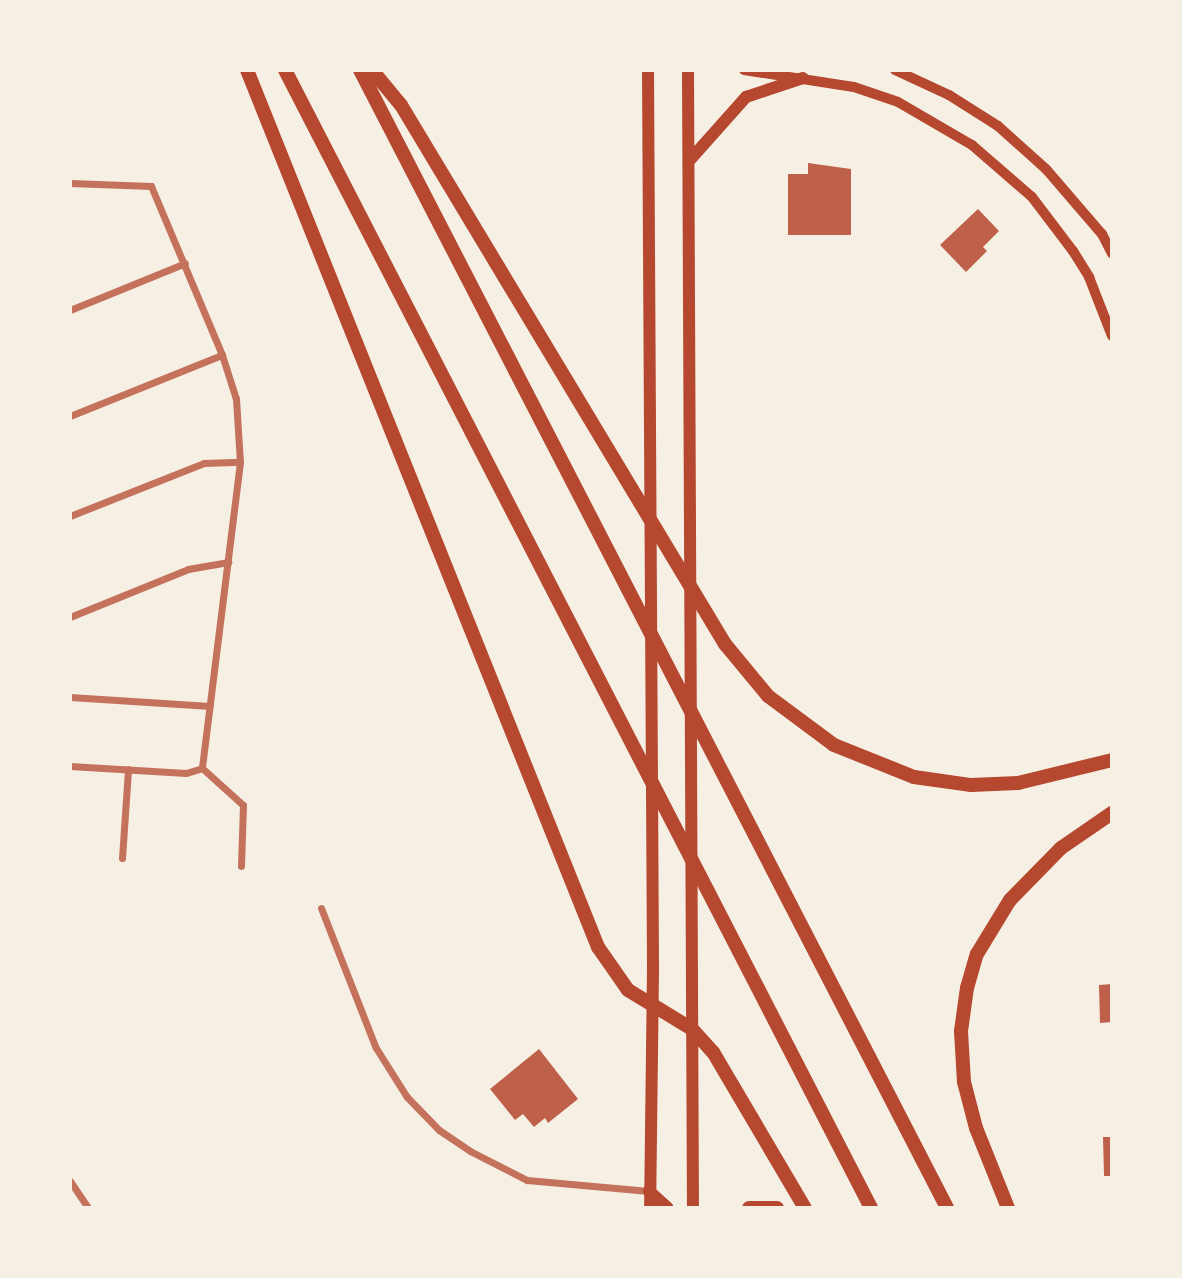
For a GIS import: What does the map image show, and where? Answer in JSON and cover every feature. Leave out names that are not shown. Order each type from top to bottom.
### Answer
[{"type":"highway","points":[[247,70],[598,947],[615,976],[692,1029],[713,1052],[805,1208]]},
{"type":"highway","points":[[285,70],[871,1208]]},
{"type":"highway","points":[[360,70],[947,1208]]},
{"type":"highway","points":[[372,70],[401,105],[735,657],[768,695],[808,729],[863,759],[914,777],[971,785],[1018,783],[1112,760]]},
{"type":"highway","points":[[1008,1208],[976,1129],[964,1082],[961,1031],[967,988],[977,954],[1010,900],[1061,848],[1112,813]]},
{"type":"highway","points":[[749,1208],[777,1208]]},
{"type":"main road","points":[[648,70],[652,1004],[650,1208]]},
{"type":"main road","points":[[688,70],[693,1208]]},
{"type":"main road","points":[[744,70],[854,87],[898,102],[990,159],[1032,197],[1073,251],[1089,277],[1112,336]]},
{"type":"main road","points":[[895,70],[913,74],[949,95],[1027,152],[1086,215],[1112,254]]},
{"type":"main road","points":[[689,160],[746,97],[803,78]]},
{"type":"main road","points":[[649,1191],[668,1208]]},
{"type":"street","points":[[70,183],[151,186],[222,355],[236,400],[240,461],[202,768]]},
{"type":"street","points":[[70,310],[185,262]]},
{"type":"street","points":[[70,416],[222,355]]},
{"type":"street","points":[[70,516],[204,463],[240,461]]},
{"type":"street","points":[[70,617],[188,569],[228,562]]},
{"type":"street","points":[[70,697],[210,706]]},
{"type":"street","points":[[70,766],[186,773],[202,768]]},
{"type":"street","points":[[202,768],[243,805],[241,866]]},
{"type":"street","points":[[122,858],[128,769]]},
{"type":"street","points":[[320,908],[376,1048],[407,1097],[439,1129],[470,1151],[527,1180],[649,1191]]},
{"type":"street","points":[[70,1181],[88,1208]]},
{"type":"building","points":[[808,163],[851,169],[851,235],[788,235],[788,174],[808,174]]},
{"type":"building","points":[[978,209],[999,231],[983,247],[987,251],[966,272],[940,245]]},
{"type":"building","points":[[1112,984],[1112,1022],[1100,1023],[1099,985]]},
{"type":"building","points":[[539,1049],[578,1099],[548,1123],[545,1118],[534,1127],[523,1114],[515,1120],[490,1089]]},
{"type":"building","points":[[1103,1137],[1112,1137],[1112,1176],[1104,1176]]}]
